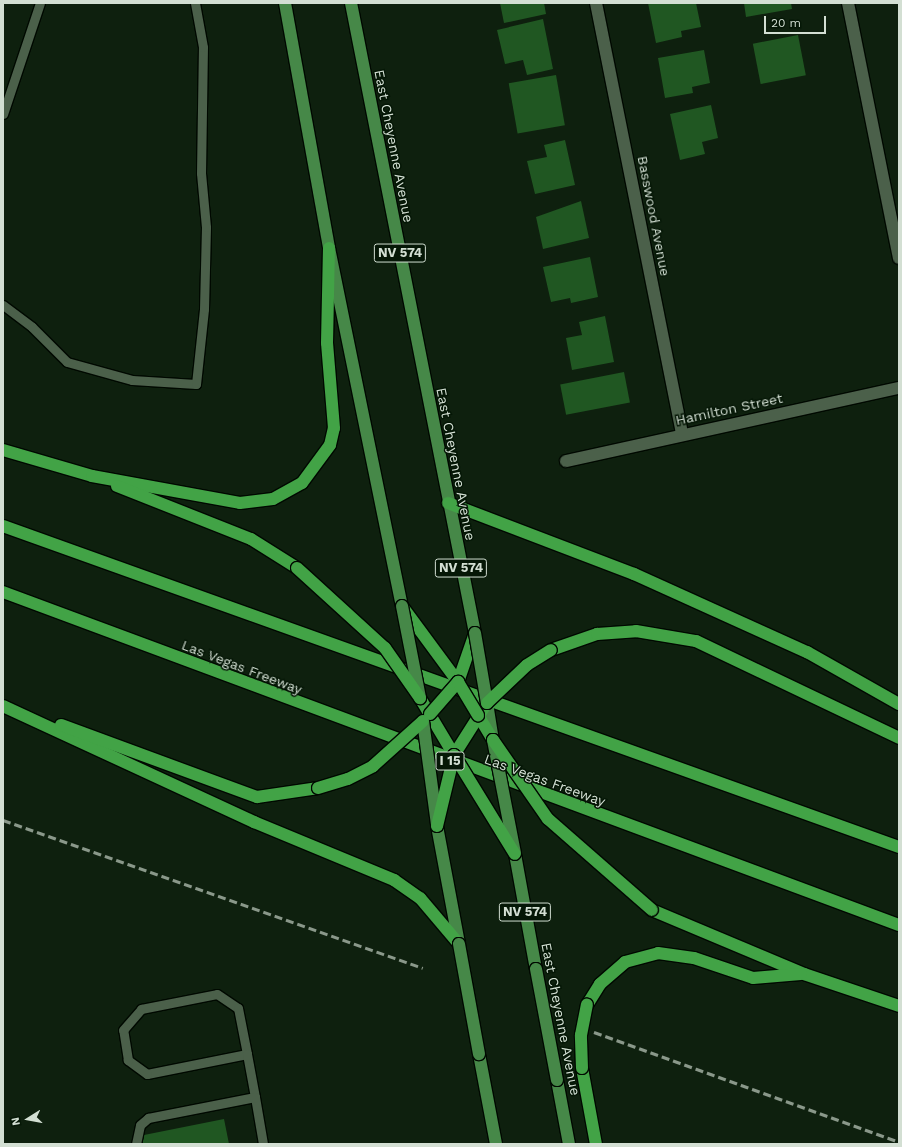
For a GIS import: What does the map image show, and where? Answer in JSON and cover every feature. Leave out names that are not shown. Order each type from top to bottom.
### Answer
[{"type":"highway","points":[[92,476],[240,504],[273,499],[302,483],[327,450],[334,428],[327,343],[329,248]]},
{"type":"highway","points":[[3,450],[92,476],[251,539],[297,568],[385,648],[420,698]]},
{"type":"highway","points":[[448,503],[627,572],[807,652],[899,704]]},
{"type":"highway","points":[[3,526],[899,847]]},
{"type":"highway","name":"Las Vegas Freeway","points":[[3,592],[358,727],[899,925]]},
{"type":"highway","points":[[402,606],[458,682],[493,740],[548,819],[652,910],[804,974],[899,1006]]},
{"type":"highway","points":[[438,826],[454,755],[487,703],[527,664],[551,650],[597,634],[636,632],[696,641],[899,738]]},
{"type":"highway","points":[[3,706],[257,797],[318,788],[348,779],[372,766],[427,717],[458,682],[475,633]]},
{"type":"highway","points":[[3,706],[254,822],[394,880],[420,898],[459,944]]},
{"type":"highway","points":[[427,717],[454,755],[515,854]]},
{"type":"highway","points":[[596,1144],[582,1068],[581,1035],[587,1005],[600,984],[625,962],[658,953],[694,958],[753,978],[804,974]]},
{"type":"main road","points":[[285,3],[329,248],[420,698],[427,717],[438,826],[478,1054],[496,1144]]},
{"type":"main road","name":"East Cheyenne Avenue","points":[[351,3],[448,503],[475,633],[493,740],[569,1144]]},
{"type":"street","name":"Basswood Avenue","points":[[596,3],[682,434]]},
{"type":"street","points":[[848,3],[899,258]]},
{"type":"street","name":"Hamilton Street","points":[[566,461],[682,434],[899,388]]},
{"type":"lane","points":[[3,114],[40,3]]},
{"type":"lane","points":[[3,305],[32,327],[67,362],[132,380],[196,384],[204,308],[206,227],[201,173],[203,47],[195,3]]},
{"type":"lane","points":[[246,1054],[147,1074],[128,1060],[123,1030],[141,1009],[217,994],[238,1008],[263,1144]]},
{"type":"lane","points":[[136,1144],[140,1125],[148,1118],[255,1097]]},
{"type":"building","points":[[500,3],[544,3],[546,14],[504,23]]},
{"type":"building","points":[[648,3],[696,3],[701,27],[681,31],[682,37],[656,43]]},
{"type":"building","points":[[744,3],[791,3],[792,9],[746,17]]},
{"type":"building","points":[[543,19],[553,69],[527,75],[523,60],[505,64],[497,30]]},
{"type":"building","points":[[798,35],[806,75],[761,84],[753,44]]},
{"type":"building","points":[[704,50],[710,83],[692,87],[693,93],[665,98],[658,58]]},
{"type":"building","points":[[556,75],[565,125],[518,134],[509,83]]},
{"type":"building","points":[[711,105],[718,138],[702,142],[705,154],[680,160],[670,114]]},
{"type":"building","points":[[565,140],[575,185],[535,194],[527,161],[547,157],[544,145]]},
{"type":"building","points":[[581,201],[589,238],[543,249],[536,217]]},
{"type":"building","points":[[590,257],[598,297],[571,303],[570,298],[551,302],[543,267]]},
{"type":"building","points":[[605,316],[614,362],[572,370],[566,338],[582,335],[579,322]]},
{"type":"building","points":[[624,372],[630,402],[566,415],[560,384]]},
{"type":"building","points":[[224,1119],[229,1144],[141,1144],[139,1136]]},
{"type":"railway","points":[[3,820],[423,968]]},
{"type":"railway","points":[[594,1032],[899,1142]]}]
